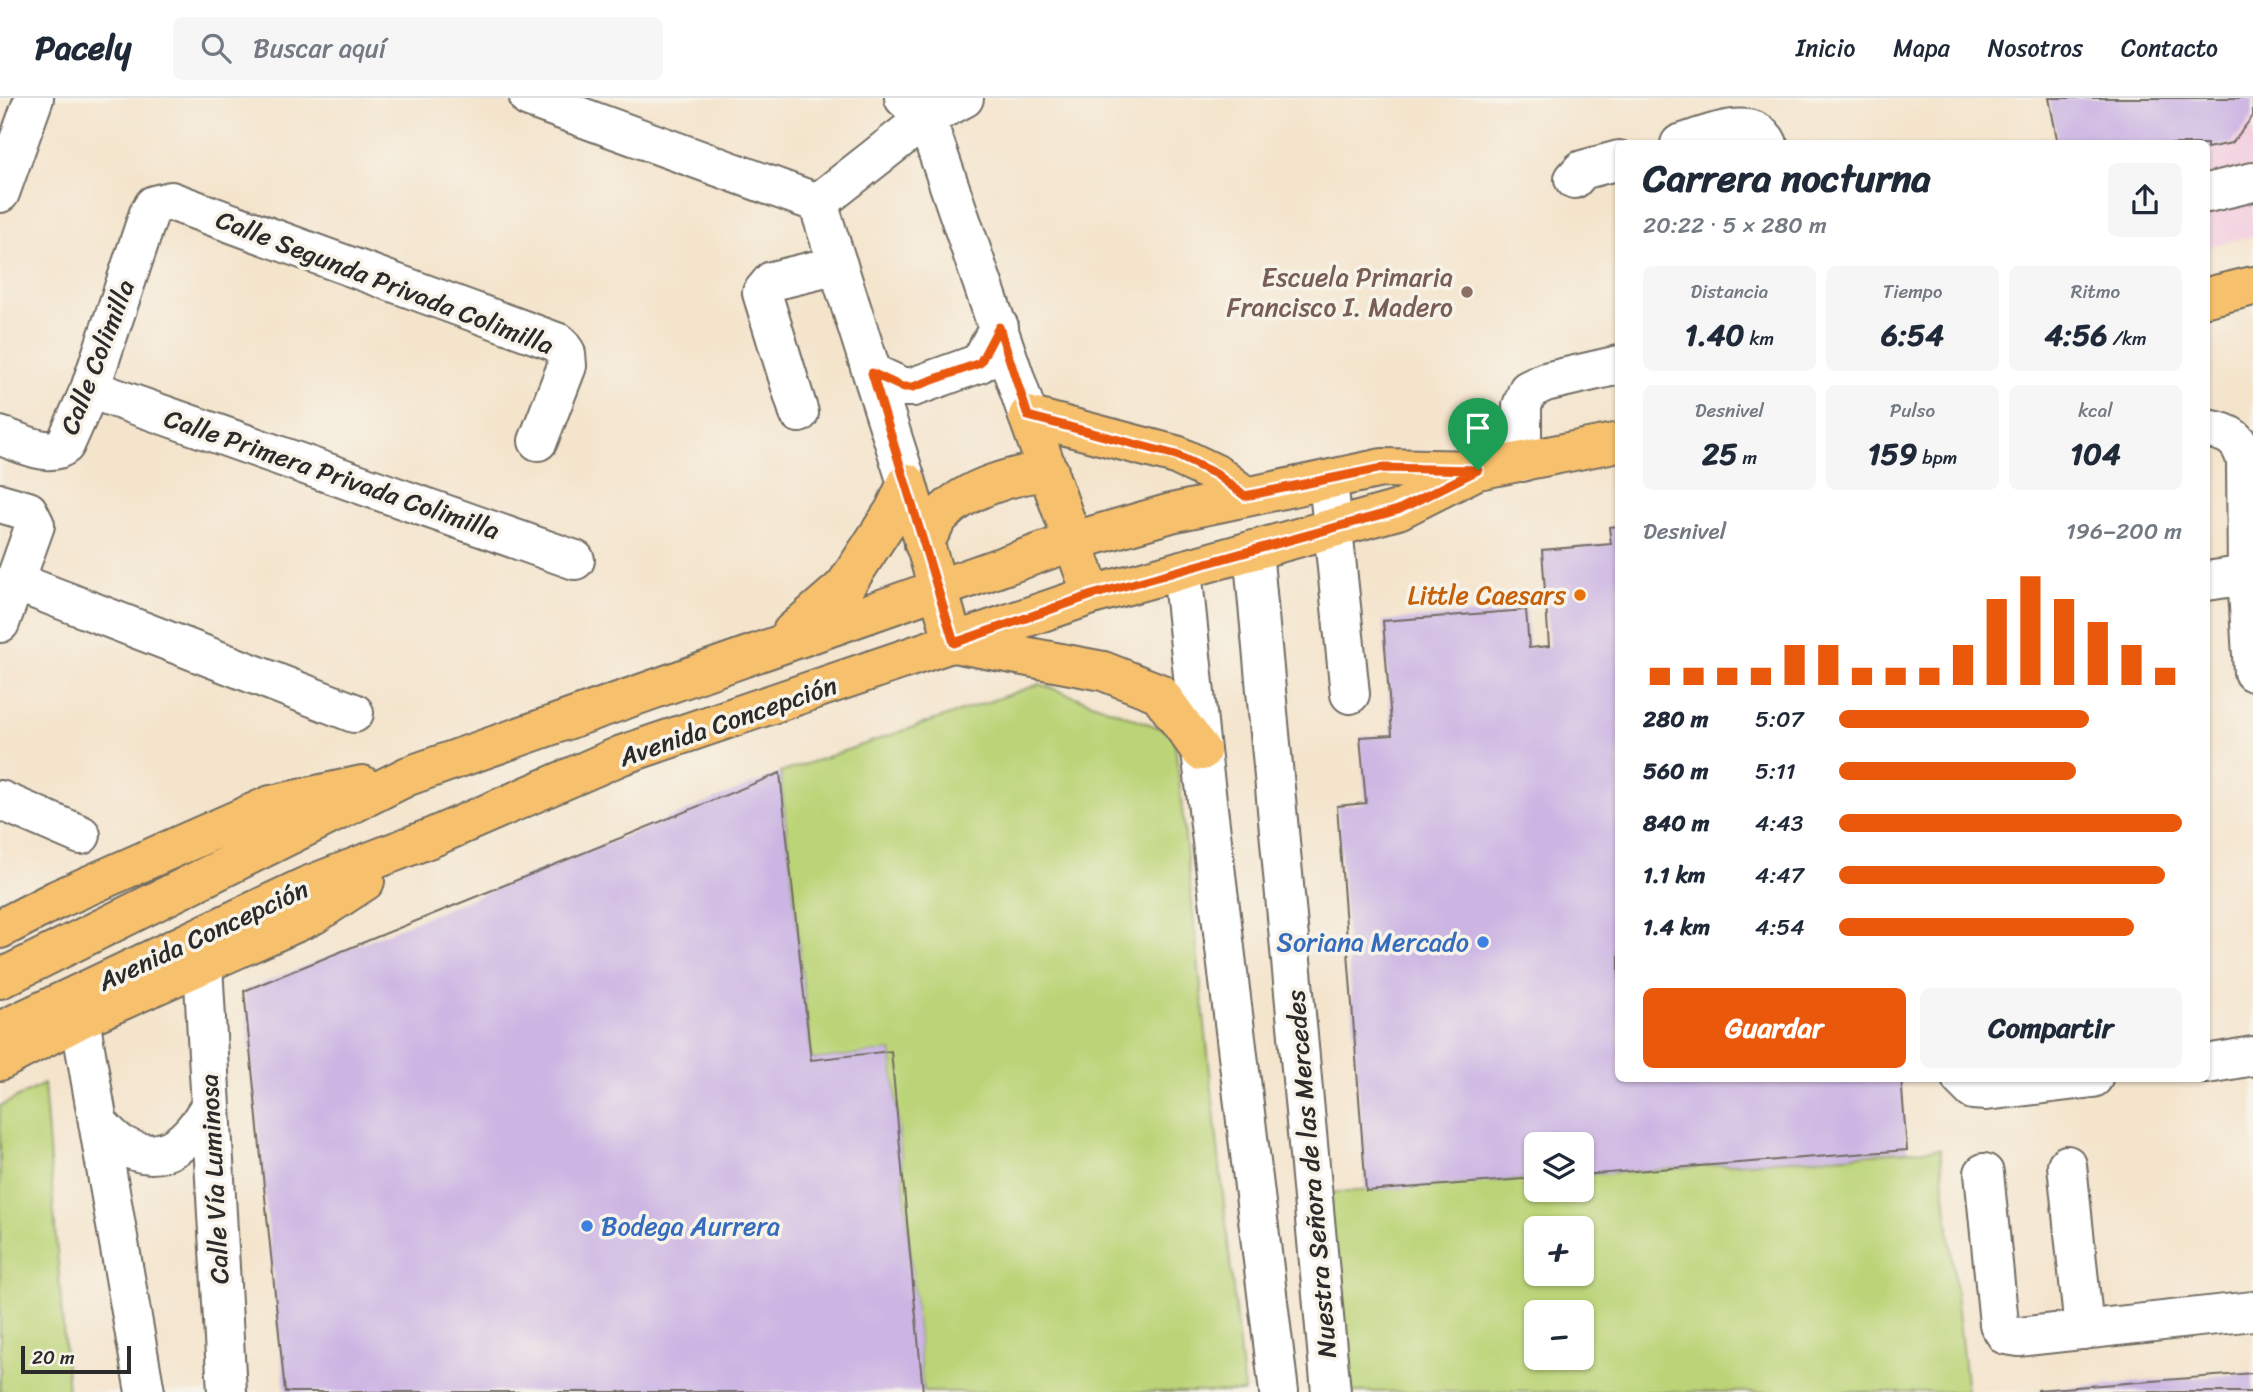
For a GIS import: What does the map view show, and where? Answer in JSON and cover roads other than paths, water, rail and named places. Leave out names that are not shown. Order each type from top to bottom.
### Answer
[{"type":"main road","points":[[2210,296],[2253,286]]},
{"type":"main road","points":[[1028,416],[1092,595]]},
{"type":"main road","points":[[1028,416],[1176,455],[1216,474],[1245,496]]},
{"type":"main road","name":"Avenida Concepción","points":[[0,979],[408,776],[1074,541],[1171,513],[1382,468],[1478,470],[1615,443]]},
{"type":"main road","name":"Avenida Concepción","points":[[0,1031],[307,886],[433,837],[622,755],[1092,595],[1398,510],[1478,470]]},
{"type":"main road","points":[[923,544],[942,515],[977,491],[1013,475],[1049,471]]},
{"type":"main road","points":[[907,483],[954,643],[1103,671],[1159,693],[1201,751]]},
{"type":"main road","points":[[776,645],[845,586],[894,511],[907,483]]},
{"type":"main road","name":"Nuestra Señora de las Mercedes","points":[[1245,496],[1253,550]]},
{"type":"main road","name":"Nuestra Señora de las Mercedes","points":[[1171,513],[1182,570]]},
{"type":"main road","points":[[0,929],[56,900],[271,805],[408,776]]},
{"type":"main road","points":[[0,1062],[80,1019],[313,915],[433,837]]},
{"type":"street","points":[[0,193],[34,98]]},
{"type":"street","points":[[529,98],[818,203]]},
{"type":"street","points":[[818,203],[915,108],[964,98]]},
{"type":"street","points":[[915,108],[999,327],[1028,416]]},
{"type":"street","points":[[1694,140],[1734,129],[1751,128],[1766,140]]},
{"type":"street","points":[[1574,179],[1582,170],[1615,161]]},
{"type":"street","points":[[2210,192],[2253,182]]},
{"type":"street","name":"Calle Segunda Privada Colimilla","points":[[154,205],[172,201],[559,344],[566,354],[567,366],[538,441]]},
{"type":"street","points":[[818,203],[907,483]]},
{"type":"street","name":"Calle Colimilla","points":[[0,436],[48,451],[58,450],[65,445],[90,389],[154,205]]},
{"type":"street","points":[[799,413],[762,293],[772,281],[838,265]]},
{"type":"street","points":[[872,373],[902,387],[913,387],[980,363],[999,327]]},
{"type":"street","points":[[1522,462],[1522,406],[1528,390],[1545,382],[1615,366]]},
{"type":"street","name":"Calle Primera Privada Colimilla","points":[[90,389],[575,560]]},
{"type":"street","points":[[2210,430],[2229,433],[2241,444],[2246,461],[2253,672]]},
{"type":"street","points":[[1328,480],[1335,527],[1350,694]]},
{"type":"street","points":[[0,503],[28,512],[34,519],[33,531],[0,623]]},
{"type":"street","name":"Nuestra Señora de las Mercedes","points":[[1253,550],[1331,1392]]},
{"type":"street","name":"Nuestra Señora de las Mercedes","points":[[1182,570],[1201,751],[1279,1392]]},
{"type":"street","points":[[2210,581],[2250,574]]},
{"type":"street","points":[[16,582],[354,713]]},
{"type":"street","points":[[0,800],[81,835]]},
{"type":"street","name":"Calle Vía Luminosa","points":[[203,965],[227,1392]]},
{"type":"street","points":[[80,1019],[145,1392]]},
{"type":"street","points":[[2210,1064],[2253,1056]]},
{"type":"street","points":[[1965,1082],[1973,1090],[1986,1091],[2060,1082]]},
{"type":"street","points":[[98,1123],[122,1145],[140,1152],[165,1153],[196,1132],[210,1106]]},
{"type":"street","points":[[2067,1165],[2084,1330]]},
{"type":"street","points":[[1984,1173],[1999,1324],[2006,1335],[2020,1337],[2253,1311]]},
{"type":"place","name":"Escuela Primaria Francisco I. Madero","points":[[1467,292]]},
{"type":"place","name":"Little Caesars","points":[[1580,595]]},
{"type":"place","name":"Soriana Mercado","points":[[1483,942]]},
{"type":"place","name":"Bodega Aurrera","points":[[587,1226]]}]
